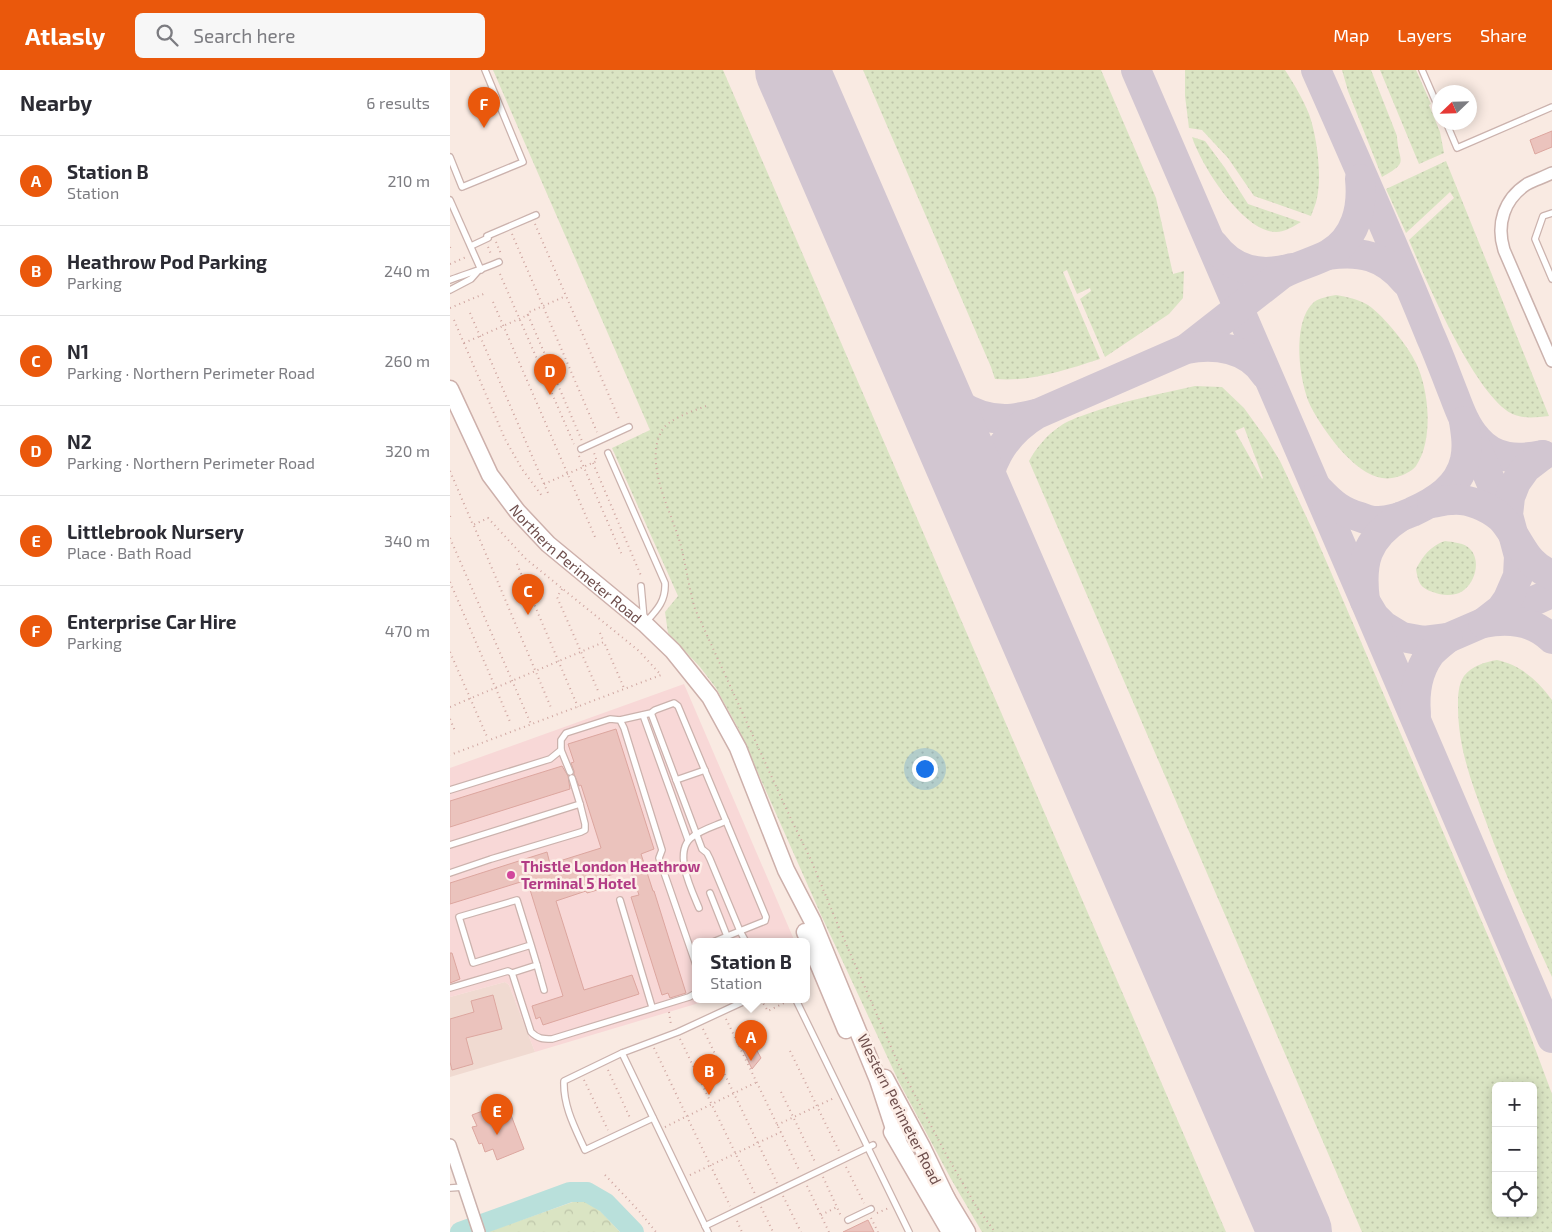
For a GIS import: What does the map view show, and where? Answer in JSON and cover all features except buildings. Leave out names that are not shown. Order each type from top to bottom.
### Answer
[{"type":"street","points":[[1552,173],[1531,182],[1516,192],[1504,212],[1500,231],[1504,250],[1552,361]]},
{"type":"street","name":"Northern Perimeter Road","points":[[450,388],[490,475],[517,511],[548,544],[645,624],[673,651],[710,697],[724,722]]},
{"type":"street","name":"Western Perimeter Road","points":[[724,722],[738,748],[786,870],[806,938]]},
{"type":"street","name":"Western Perimeter Road","points":[[786,870],[813,922],[854,1019],[898,1141]]},
{"type":"street","name":"Western Perimeter Road","points":[[810,948],[887,1123],[950,1232]]},
{"type":"street","name":"Western Perimeter Road","points":[[854,1019],[922,1147],[947,1199]]},
{"type":"street","name":"Western Perimeter Road","points":[[873,1094],[902,1130],[967,1232]]},
{"type":"street","points":[[450,1145],[479,1232]]},
{"type":"lane","points":[[450,157],[462,187],[523,162],[485,70]]},
{"type":"lane","points":[[1422,70],[1432,92]]},
{"type":"lane","points":[[1449,130],[1457,148],[1552,107]]},
{"type":"lane","points":[[450,200],[471,246],[479,271]]},
{"type":"lane","points":[[1552,212],[1543,216],[1535,239],[1552,279]]},
{"type":"lane","points":[[471,246],[536,215]]},
{"type":"lane","points":[[450,280],[467,273],[479,271],[499,262]]},
{"type":"lane","points":[[450,290],[471,280],[479,271]]},
{"type":"lane","points":[[580,449],[629,428]]},
{"type":"lane","points":[[608,453],[665,583],[666,594],[660,606],[645,624]]},
{"type":"lane","points":[[642,583],[645,624]]},
{"type":"lane","points":[[450,873],[585,830],[586,824],[561,750],[561,740],[566,733],[610,719],[620,720],[651,713],[674,702],[678,706],[766,917],[765,920],[722,938]]},
{"type":"lane","points":[[651,713],[702,848],[710,859],[744,938]]},
{"type":"lane","points":[[643,715],[688,840]]},
{"type":"lane","points":[[620,720],[662,850],[659,858],[692,953]]},
{"type":"lane","points":[[450,790],[550,758],[561,750]]},
{"type":"lane","points":[[676,780],[705,770]]},
{"type":"lane","points":[[450,845],[580,804]]},
{"type":"lane","points":[[699,908],[685,872],[684,852],[688,840],[697,833],[726,821]]},
{"type":"lane","points":[[710,893],[727,936]]},
{"type":"lane","points":[[531,945],[473,963],[459,917],[517,900],[531,945],[544,990]]},
{"type":"lane","points":[[620,900],[652,1007]]},
{"type":"lane","points":[[450,988],[508,971],[512,973],[537,965]]},
{"type":"lane","points":[[512,973],[531,1032],[536,1038],[552,1039],[692,995]]},
{"type":"lane","points":[[653,1118],[585,1150],[570,1117],[564,1094],[564,1081],[622,1053],[722,1015],[747,1003]]},
{"type":"lane","points":[[797,1003],[870,1146],[909,1232]]},
{"type":"lane","points":[[622,1053],[707,1229],[870,1146]]},
{"type":"lane","points":[[450,1188],[464,1186]]},
{"type":"lane","points":[[848,1220],[869,1210]]},
{"type":"path","points":[[534,222],[621,424]]},
{"type":"path","points":[[511,232],[598,434]]},
{"type":"path","points":[[489,239],[491,254]]},
{"type":"path","points":[[489,239],[502,256]]},
{"type":"path","points":[[450,264],[468,256]]},
{"type":"path","points":[[500,274],[622,554]]},
{"type":"path","points":[[450,308],[486,293]]},
{"type":"path","points":[[464,343],[520,319],[528,315],[527,313],[566,296]]},
{"type":"path","points":[[494,302],[595,537]]},
{"type":"path","points":[[470,313],[548,493]]},
{"type":"path","points":[[528,315],[582,441]]},
{"type":"path","points":[[454,320],[505,439],[522,468],[542,496]]},
{"type":"path","points":[[706,406],[674,419],[661,431],[655,454],[659,483],[673,520],[695,609],[811,860],[898,1063],[947,1156],[976,1206],[995,1232]]},
{"type":"path","points":[[544,484],[597,461],[590,444]]},
{"type":"path","points":[[593,463],[642,583]]},
{"type":"path","points":[[450,471],[552,710]]},
{"type":"path","points":[[450,755],[660,675],[639,651],[526,559],[488,518],[473,525]]},
{"type":"path","points":[[450,538],[531,724]]},
{"type":"path","points":[[517,564],[578,707]]},
{"type":"path","points":[[450,582],[511,724]]},
{"type":"path","points":[[562,589],[557,597],[599,693]]},
{"type":"path","points":[[600,633],[624,689]]},
{"type":"path","points":[[450,707],[604,642]]},
{"type":"path","points":[[450,652],[488,740]]},
{"type":"path","points":[[450,719],[455,731]]},
{"type":"path","points":[[763,1003],[768,1011],[785,1003]]},
{"type":"path","points":[[722,1015],[757,1082],[801,1174]]},
{"type":"path","points":[[702,1027],[777,1184]]},
{"type":"path","points":[[679,1037],[755,1194]]},
{"type":"path","points":[[654,1050],[730,1206]]},
{"type":"path","points":[[790,1051],[840,1153]]},
{"type":"path","points":[[606,1066],[632,1122],[636,1126]]},
{"type":"path","points":[[583,1078],[613,1137]]},
{"type":"path","points":[[659,1130],[757,1082]]},
{"type":"path","points":[[781,1092],[816,1164]]},
{"type":"path","points":[[777,1125],[842,1094]]},
{"type":"path","points":[[683,1179],[781,1132]]},
{"type":"path","points":[[846,1165],[878,1232]]},
{"type":"path","points":[[605,1175],[656,1232]]},
{"type":"path","points":[[806,1184],[829,1232]]},
{"type":"path","points":[[783,1195],[801,1232]]},
{"type":"path","points":[[760,1206],[772,1232]]},
{"type":"path","points":[[821,1214],[837,1207]]},
{"type":"path","points":[[736,1218],[742,1232]]},
{"type":"shaded area","points":[[684,684],[793,938],[692,938],[692,1003],[699,1003],[535,1052],[509,985],[505,982],[450,997],[450,768]]},
{"type":"shaded area","points":[[505,982],[509,985],[535,1052],[450,1077],[450,997]]},
{"type":"green space","points":[[493,70],[723,70],[1226,1232],[982,1232],[899,1082],[821,915],[738,728],[716,688],[700,667],[668,633],[665,612],[678,596],[612,448],[650,430]]},
{"type":"green space","points":[[863,70],[1101,70],[1156,198],[1173,274],[1184,271],[1183,298],[1169,314],[1105,357],[1080,299],[1091,291],[1090,288],[1077,294],[1067,270],[1063,272],[1100,359],[1035,377],[995,379]]},
{"type":"green space","points":[[1185,70],[1285,70],[1309,114],[1316,144],[1319,179],[1316,203],[1311,216],[1254,196],[1228,158],[1202,130],[1189,128],[1185,96]]},
{"type":"green space","points":[[1342,70],[1371,70],[1397,136],[1400,164],[1382,177],[1348,91]]},
{"type":"green space","points":[[1380,70],[1416,70],[1431,104],[1429,105],[1432,112],[1432,130],[1439,130],[1444,153],[1419,164]]},
{"type":"green space","points":[[1192,137],[1205,141],[1248,204],[1301,222],[1286,230],[1276,232],[1263,229],[1250,221],[1225,195],[1204,164]]},
{"type":"green space","points":[[1446,161],[1549,416],[1519,416],[1500,405],[1469,363],[1427,281],[1409,240],[1454,198],[1450,192],[1406,233],[1386,189]]},
{"type":"green space","points":[[1336,295],[1352,298],[1364,303],[1381,316],[1407,348],[1420,374],[1428,415],[1425,443],[1422,455],[1416,466],[1400,476],[1382,478],[1371,475],[1350,460],[1331,439],[1311,407],[1307,396],[1303,383],[1299,353],[1302,323],[1307,311],[1314,302]]},
{"type":"green space","points":[[1195,386],[1222,387],[1244,408],[1280,461],[1314,533],[1526,1024],[1552,1094],[1552,1232],[1362,1232],[1029,461],[1046,438],[1069,421],[1114,405]],"holes":[[[1244,427],[1262,479],[1235,431]]]},
{"type":"green space","points":[[1445,541],[1465,545],[1470,549],[1476,561],[1474,575],[1467,587],[1453,595],[1436,593],[1425,589],[1419,581],[1416,569],[1428,552]]},
{"type":"green space","points":[[1497,660],[1506,662],[1528,675],[1541,686],[1552,700],[1552,977],[1492,839],[1470,777],[1460,736],[1458,698],[1462,679],[1475,667]]},
{"type":"green space","points":[[587,1197],[620,1232],[490,1232],[490,1231]]},
{"type":"waterway","points":[[460,1232],[570,1192],[587,1192],[606,1203],[634,1232]]},
{"type":"taxiway","points":[[1136,70],[1365,601],[1374,616],[1384,626],[1402,637],[1424,641],[1448,638],[1552,593]]},
{"type":"taxiway","points":[[1316,70],[1388,235],[1466,424],[1484,446],[1499,455],[1516,458],[1543,455]]},
{"type":"taxiway","points":[[1186,349],[1282,274],[1329,254],[1346,240],[1359,211],[1360,179]]},
{"type":"taxiway","points":[[1213,244],[1229,260],[1248,270],[1269,272],[1292,268]]},
{"type":"taxiway","points":[[1328,255],[1351,253],[1380,260],[1397,272],[1405,281]]},
{"type":"taxiway","points":[[997,544],[988,507],[988,479],[992,466],[1005,442],[1025,422],[1037,414],[1186,349],[1197,347],[1219,347],[1240,353],[1250,358],[1265,374]]},
{"type":"taxiway","points":[[922,371],[949,397],[980,415],[1005,419],[1036,414]]},
{"type":"taxiway","points":[[1319,490],[1343,510],[1369,520],[1389,520],[1412,512],[1438,498],[1458,478],[1466,455],[1464,421]]},
{"type":"taxiway","points":[[1471,435],[1508,522]]},
{"type":"taxiway","points":[[1543,455],[1526,468],[1516,482],[1510,497],[1508,515],[1519,556],[1518,576],[1508,599],[1501,609],[1483,623],[1492,621],[1520,622],[1537,628],[1552,639]]},
{"type":"taxiway","points":[[1432,503],[1464,500],[1491,510],[1505,522],[1534,564],[1552,575]]},
{"type":"taxiway","points":[[1400,517],[1379,534],[1368,553],[1364,575],[1365,601],[1552,1038]]},
{"type":"taxiway","points":[[1416,714],[1416,690],[1419,675],[1430,654],[1448,638]]},
{"type":"runway","points":[[792,70],[1295,1232]]},
{"type":"place","name":"Enterprise Car Hire","points":[[484,128]]},
{"type":"place","name":"N2","points":[[550,395]]},
{"type":"place","name":"N1","points":[[528,615]]},
{"type":"place","name":"Thistle London Heathrow Terminal 5 Hotel","points":[[511,875]]},
{"type":"place","name":"Station B","points":[[751,1061]]},
{"type":"place","name":"Heathrow Pod Parking","points":[[709,1095]]},
{"type":"place","name":"Littlebrook Nursery","points":[[497,1135]]}]
